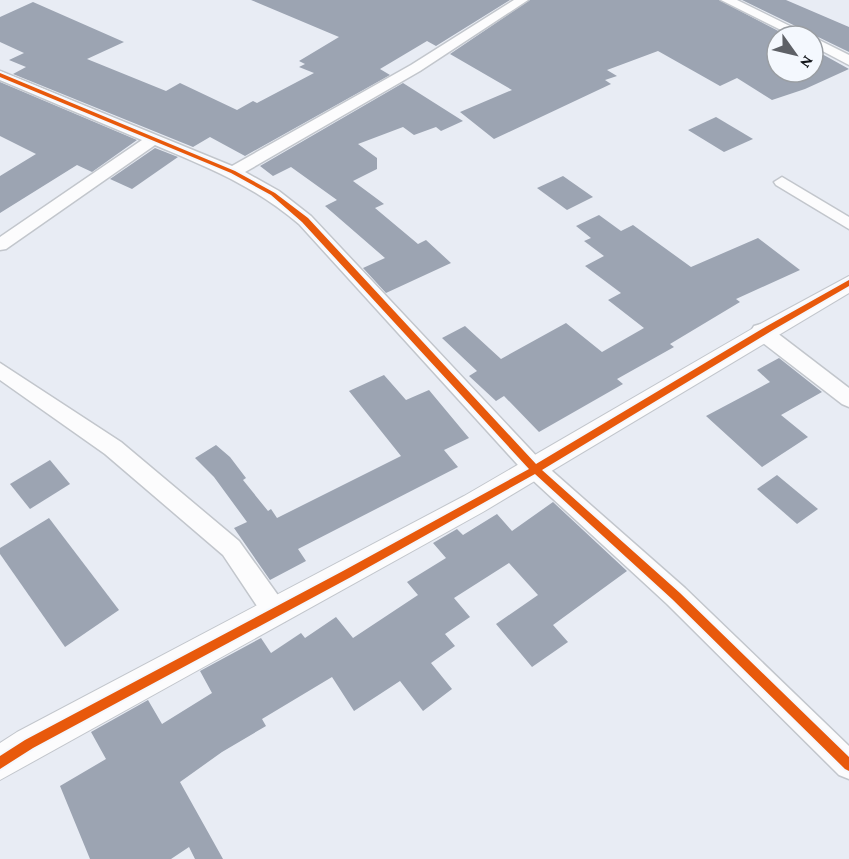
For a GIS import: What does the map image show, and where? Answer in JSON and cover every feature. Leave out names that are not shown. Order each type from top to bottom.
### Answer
[{"type":"street","points":[[233,172],[375,91],[522,0]]},
{"type":"street","points":[[727,0],[778,24]]},
{"type":"street","points":[[825,48],[849,61]]},
{"type":"street","points":[[0,75],[233,172],[273,194],[305,220],[535,469],[676,596],[849,765]]},
{"type":"street","points":[[0,245],[155,138]]},
{"type":"street","points":[[782,182],[849,224]]},
{"type":"street","points":[[0,763],[29,744],[276,613],[535,469],[761,331],[849,283]]},
{"type":"street","points":[[761,331],[849,399]]},
{"type":"street","points":[[0,370],[113,448],[231,548],[276,613]]},
{"type":"building","points":[[251,0],[510,0],[436,46],[427,41],[380,69],[390,75],[245,156],[210,137],[193,147],[13,74],[26,67],[9,60],[24,53],[0,42],[0,17],[33,2],[124,42],[87,59],[166,91],[180,83],[237,110],[253,101],[257,103],[314,73],[299,67],[305,64],[299,61],[339,37]]},
{"type":"building","points":[[530,0],[719,0],[765,24],[765,84],[816,84],[772,100],[737,78],[720,86],[658,51],[607,70],[617,76],[605,80],[611,84],[494,139],[460,112],[512,90],[450,54]]},
{"type":"building","points":[[742,0],[786,0],[849,27],[849,52],[825,40],[825,24],[791,24]]},
{"type":"building","points":[[825,56],[849,69],[825,80]]},
{"type":"building","points":[[0,82],[137,140],[92,172],[77,165],[0,213],[0,176],[36,154],[0,136]]},
{"type":"building","points":[[403,83],[463,121],[441,131],[436,127],[414,135],[403,127],[358,144],[377,158],[377,169],[353,181],[384,204],[375,208],[418,244],[426,240],[451,263],[386,293],[363,268],[385,258],[325,206],[337,200],[291,167],[273,176],[260,166]]},
{"type":"building","points":[[716,117],[753,139],[724,152],[688,130]]},
{"type":"building","points":[[155,148],[178,157],[132,189],[110,179]]},
{"type":"building","points":[[563,176],[593,197],[567,210],[537,188]]},
{"type":"building","points":[[599,215],[621,231],[633,225],[691,267],[758,238],[800,270],[736,299],[740,302],[670,344],[674,347],[617,379],[623,384],[539,432],[504,396],[496,401],[469,376],[477,371],[442,338],[465,326],[501,359],[566,323],[602,352],[644,328],[608,300],[621,293],[585,266],[604,256],[584,241],[591,238],[576,226]]},
{"type":"building","points":[[779,358],[822,392],[781,415],[808,437],[762,467],[706,416],[770,382],[757,370]]},
{"type":"building","points":[[384,375],[406,400],[429,390],[469,438],[444,450],[458,467],[298,549],[306,561],[270,580],[234,528],[247,522],[214,477],[195,458],[216,445],[230,457],[246,478],[243,480],[268,511],[271,509],[277,518],[401,456],[349,391]]},
{"type":"building","points":[[50,460],[70,484],[30,509],[10,484]]},
{"type":"building","points":[[777,475],[818,509],[797,524],[757,489]]},
{"type":"building","points":[[553,502],[627,571],[553,625],[568,642],[532,667],[496,624],[538,595],[509,563],[454,598],[470,617],[445,634],[455,646],[431,663],[452,689],[423,711],[400,681],[354,711],[332,677],[262,719],[266,726],[222,752],[180,782],[223,859],[195,859],[189,847],[171,859],[90,859],[60,786],[106,759],[91,732],[148,700],[162,724],[212,693],[200,671],[261,638],[271,653],[301,633],[305,638],[336,617],[353,638],[418,595],[407,582],[446,558],[433,543],[457,529],[463,535],[497,514],[512,531]]},
{"type":"building","points":[[49,518],[119,610],[65,647],[0,554],[0,548]]},
{"type":"cycle path","points":[[0,75],[233,172],[273,194],[305,220],[535,469],[676,596],[849,765]]},
{"type":"cycle path","points":[[0,763],[29,744],[347,574],[536,469],[849,283]]}]
